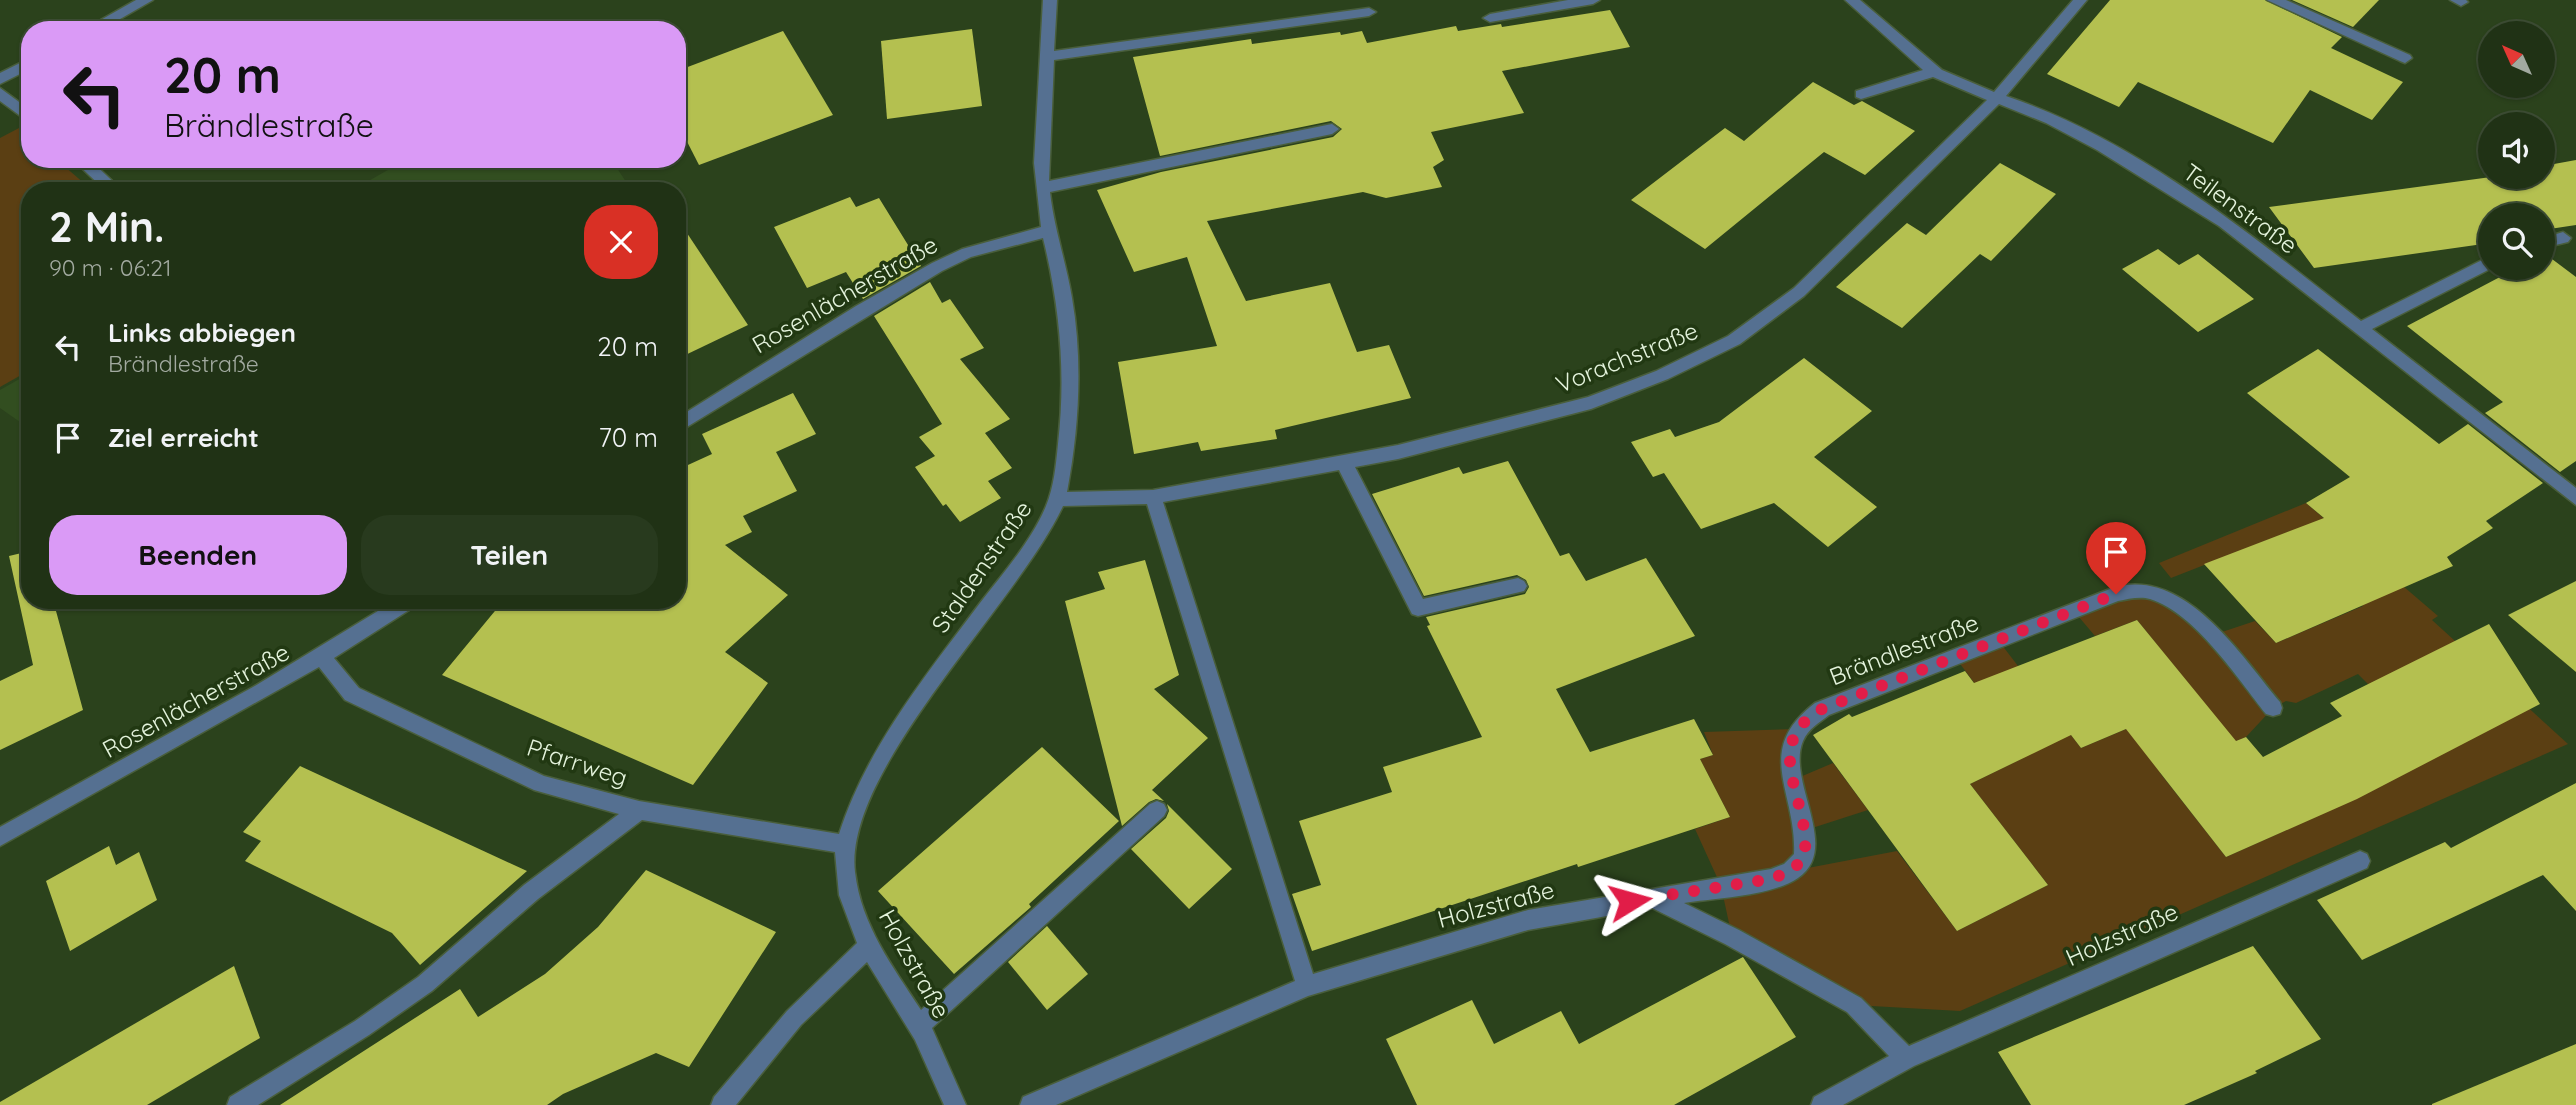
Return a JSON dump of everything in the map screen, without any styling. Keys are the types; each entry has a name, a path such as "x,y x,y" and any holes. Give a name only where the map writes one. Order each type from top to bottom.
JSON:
{"street":[{"path":"107,21 146,0"},
{"name":"Staldenstraße","path":"846,844 858,810 881,762 952,654 1025,557 1058,499 1069,428 1067,315 1048,231 1042,188 1041,131 1049,56 1050,0"},
{"path":"1490,18 1593,0"},
{"name":"Teilenstraße","path":"1852,0 1935,71 1965,89 2026,108 2164,182 2224,222 2576,498"},
{"path":"1865,11 1881,0"},
{"name":"Vorachstraße","path":"1058,499 1153,497 1344,462 1515,425 1591,403 1662,375 1734,340 1799,292 1997,99 2080,0"},
{"path":"2274,0 2405,58"},
{"path":"1049,56 1368,12"},
{"path":"0,79 21,67"},
{"path":"1861,94 1935,71"},
{"path":"0,93 21,110"},
{"path":"1042,188 1332,129"},
{"path":"89,168 106,182"},
{"name":"Rosenlächerstraße","path":"686,420 862,310 937,267 968,253 1048,231"},
{"path":"2555,240 2563,238"},
{"path":"2360,328 2478,268"},
{"path":"1344,462 1418,608 1518,586"},
{"path":"1153,497 1307,986"},
{"name":"Brändlestraße","path":"1653,898 1771,879 1791,871 1804,858 1806,830 1792,780 1789,746 1796,729 1807,717 2116,594 2133,589 2153,592 2192,616 2273,708"},
{"name":"Rosenlächerstraße","path":"0,837 323,658 397,609"},
{"name":"Pfarrweg","path":"323,658 352,694 541,784 639,810 846,844"},
{"path":"239,1105 362,1028 425,984 531,891 639,810"},
{"path":"919,1026 1157,810"},
{"name":"Holzstraße","path":"846,844 844,867 852,904 888,981 919,1026 955,1105"},
{"name":"Holzstraße","path":"1822,1105 1906,1058 2360,860"},
{"path":"1653,898 1732,937 1854,1004 1906,1058"},
{"name":"Holzstraße","path":"1031,1105 1307,986 1528,920 1653,898"},
{"path":"722,1105 794,1018 870,945"}],"shaded area":[{"path":"19,128 21,168 66,168 83,182 21,182 21,375 0,387 0,138"},
{"path":"391,168 617,168 626,182 367,182"},
{"path":"21,378 21,423 0,408 0,390"},
{"path":"2306,503 2438,616 2432,620 2568,744 1960,1011 1854,1005 1732,937 1721,886 1695,829 1730,817 1700,759 1713,755 1704,732 1796,729 1793,780 1833,763 1868,810 1806,830 1792,871 1897,851 1957,931 2048,885 1970,784 2023,758 1955,657 1998,640 2081,748 2200,698 2137,620 2095,636 2073,610 2153,592 2210,636 2255,621 2276,643 2363,606 2291,531 2171,578 2159,563","holes":["2358,674 2368,684 2375,789 2314,730 2307,733 2352,786 2313,818 2226,857 2160,773 2246,737 2273,708 2286,701 2296,703"]}],"building":[{"path":"2110,0 2265,0 2342,37 2331,48 2403,82 2372,120 2310,90 2273,143 2138,82 2119,107 2047,74"},
{"path":"2292,0 2379,0 2353,27"},
{"path":"1610,10 1630,47 1502,71 1524,113 1431,132 1444,160 1433,167 1442,187 1386,198 1363,192 1207,221 1246,301 1330,283 1357,352 1389,345 1411,398 1275,430 1277,439 1201,451 1198,442 1134,454 1118,362 1217,346 1187,257 1134,272 1097,190 1161,172 1333,137 1342,129 1331,121 1160,156 1133,57 1251,39 1252,44 1340,32 1341,35 1362,31 1367,43 1456,26 1458,31 1501,24 1502,27"},
{"path":"972,29 982,106 887,119 881,41"},
{"path":"783,31 833,115 699,165 686,140 686,68"},
{"path":"1813,82 1854,105 1862,101 1915,131 1865,175 1824,152 1705,249 1631,200 1725,128 1744,141"},
{"path":"2576,160 2576,225 2555,228 2555,203 2478,203 2478,245 2314,268 2269,207 2478,179 2478,189 2555,189 2555,164"},
{"path":"2000,163 2056,194 1991,261 1980,254 1902,328 1836,287 1907,223 1926,235"},
{"path":"850,197 856,207 879,198 921,266 863,299 846,272 807,288 774,227"},
{"path":"686,232 748,325 686,355"},
{"path":"2158,249 2179,265 2198,254 2254,299 2198,332 2122,269"},
{"path":"2555,261 2576,277 2576,461 2560,472 2485,413 2503,402 2407,326 2494,280 2555,280"},
{"path":"930,282 942,303 950,299 984,348 960,359 1010,419 985,433 1012,468 988,481 1001,498 960,522 946,504 943,506 915,467 935,456 919,437 942,424 874,316"},
{"path":"2318,349 2439,444 2468,424 2543,483 2486,521 2493,528 2447,557 2453,566 2276,643 2204,564 2324,518 2306,503 2350,477 2247,393"},
{"path":"1804,358 1872,411 1814,457 1877,507 1828,547 1774,503 1701,529 1664,473 1653,477 1631,442 1670,429 1675,437 1719,422"},
{"path":"793,393 816,434 776,452 797,491 743,516 752,532 725,545 788,595 725,652 768,683 693,785 442,675 497,609 686,609 686,466 712,454 702,434"},
{"path":"1508,461 1560,556 1569,553 1586,581 1646,558 1695,636 1556,689 1590,752 1694,719 1713,755 1700,759 1730,817 1312,951 1292,894 1321,885 1299,821 1392,792 1383,767 1482,737 1427,626 1430,625 1426,617 1525,594 1529,587 1526,580 1517,575 1424,596 1372,494 1459,467 1463,474"},
{"path":"21,553 21,609 55,609 83,710 0,750 0,681 33,665 9,556"},
{"path":"1145,560 1179,675 1154,689 1208,738 1152,790 1164,801 1156,799 1149,802 1122,826 1065,601 1105,589 1098,572"},
{"path":"2576,581 2576,672 2508,615"},
{"path":"2137,620 2236,741 2246,737 2263,757 2342,716 2330,703 2489,624 2540,704 2357,799 2226,857 2126,729 2081,748 2071,735 1970,784 2048,885 1957,931 1813,735 1849,714 1852,717 1965,671 1974,683"},
{"path":"1042,747 1119,821 1029,904 1031,907 954,974 878,891"},
{"path":"300,766 527,871 420,965 392,933 245,861 261,841 243,832"},
{"path":"2576,783 2576,911 2543,875 2362,960 2317,900 2445,842 2451,848"},
{"path":"1167,804 1232,869 1189,909 1131,849 1166,818 1169,811"},
{"path":"109,846 116,865 139,852 157,900 70,951 46,881"},
{"path":"646,870 776,932 689,1067 656,1053 563,1094 547,1105 280,1105 460,989 478,1017 545,974 598,927"},
{"path":"1047,926 1088,974 1047,1010 1008,962"},
{"path":"2253,946 2321,1039 2255,1071 2257,1073 2184,1105 2031,1105 1998,1052"},
{"path":"1743,957 1796,1037 1674,1105 1417,1105 1386,1039 1472,1000 1494,1044 1561,1011 1579,1044"},
{"path":"234,966 260,1038 147,1105 0,1105 0,1102"},
{"path":"2576,1044 2576,1105 2432,1105 2432,1104"}],"route":[{"path":"1630,901 1771,879 1791,871 1804,858 1806,830 1792,780 1789,746 1796,729 1807,717 2116,594"}]}
